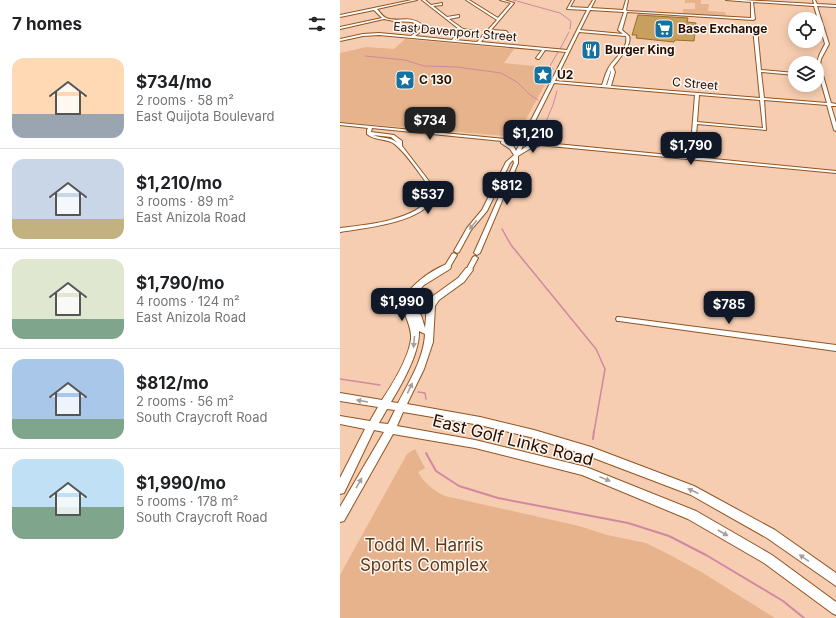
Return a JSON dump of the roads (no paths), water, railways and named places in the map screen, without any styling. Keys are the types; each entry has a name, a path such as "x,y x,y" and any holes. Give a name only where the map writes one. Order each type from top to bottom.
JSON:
{"main road":[{"path":"340,489 365,438 412,352 415,339 414,326 408,306 409,298 414,289 447,267"},
{"path":"340,517 401,408 420,369 427,349 430,332 430,310 434,300 461,280 469,270"},
{"path":"409,311 418,317 422,330 430,332"},
{"name":"East Golf Links Road","path":"340,397 480,421 534,434 591,452 694,491 771,534 836,580"},
{"name":"East Golf Links Road","path":"340,420 475,444 582,470 692,515 768,559 836,609"}],"street":[{"path":"340,16 416,0"},
{"path":"424,0 461,30 472,31"},
{"path":"467,0 494,18 498,19"},
{"path":"478,43 512,3 501,0"},
{"path":"573,0 568,8 753,19 752,2"},
{"path":"515,156 594,0"},
{"path":"606,86 613,72 612,68 618,56 626,46 628,38 620,30 628,0"},
{"path":"727,0 836,6"},
{"path":"814,0 827,44 821,56"},
{"path":"431,6 440,4"},
{"path":"375,9 384,18"},
{"path":"447,18 458,16"},
{"path":"340,28 384,18 416,21 422,28 412,37"},
{"path":"694,123 765,129 755,28"},
{"path":"452,41 461,30"},
{"path":"488,31 506,32 507,34"},
{"path":"578,32 624,35"},
{"path":"340,34 345,39"},
{"name":"East Davenport Street","path":"340,40 373,34 569,51"},
{"path":"538,58 544,49"},
{"path":"759,71 788,73"},
{"name":"C Street","path":"553,82 836,105"},
{"path":"824,90 836,130"},
{"path":"692,158 697,94"},
{"path":"340,124 370,130 496,139 836,172"},
{"path":"340,230 405,217 423,209 432,197 433,189 400,146 390,140 376,138 369,134 370,130"},
{"path":"496,139 515,137 528,131"},
{"path":"469,270 516,163 512,148 508,144 496,139"},
{"path":"447,267 469,229 484,211 508,162 529,147 547,144"},
{"path":"619,319 836,348"}],"waterway":[{"path":"513,0 560,13 571,21 570,29"},
{"path":"560,49 569,32"},
{"path":"550,66 558,52"},
{"path":"365,56 405,60 424,66 457,67 501,73 517,82 529,94 538,100"},
{"path":"540,136 553,105 557,91"},
{"path":"502,229 511,245 596,349 605,369 594,432"},
{"path":"340,379 380,385"},
{"path":"418,392 425,393 426,399"},
{"path":"593,439 594,431"},
{"path":"426,453 436,471 459,486 498,498 628,523 669,536 706,555 783,601 804,618"}],"place":[{"name":"Base Exchange","path":"664,29"},
{"name":"Burger King","path":"591,50"},
{"name":"U2","path":"543,75"},
{"name":"C 130","path":"405,80"}],"park label":[{"name":"Todd M. Harris Sports Complex","path":"424,555"}]}
